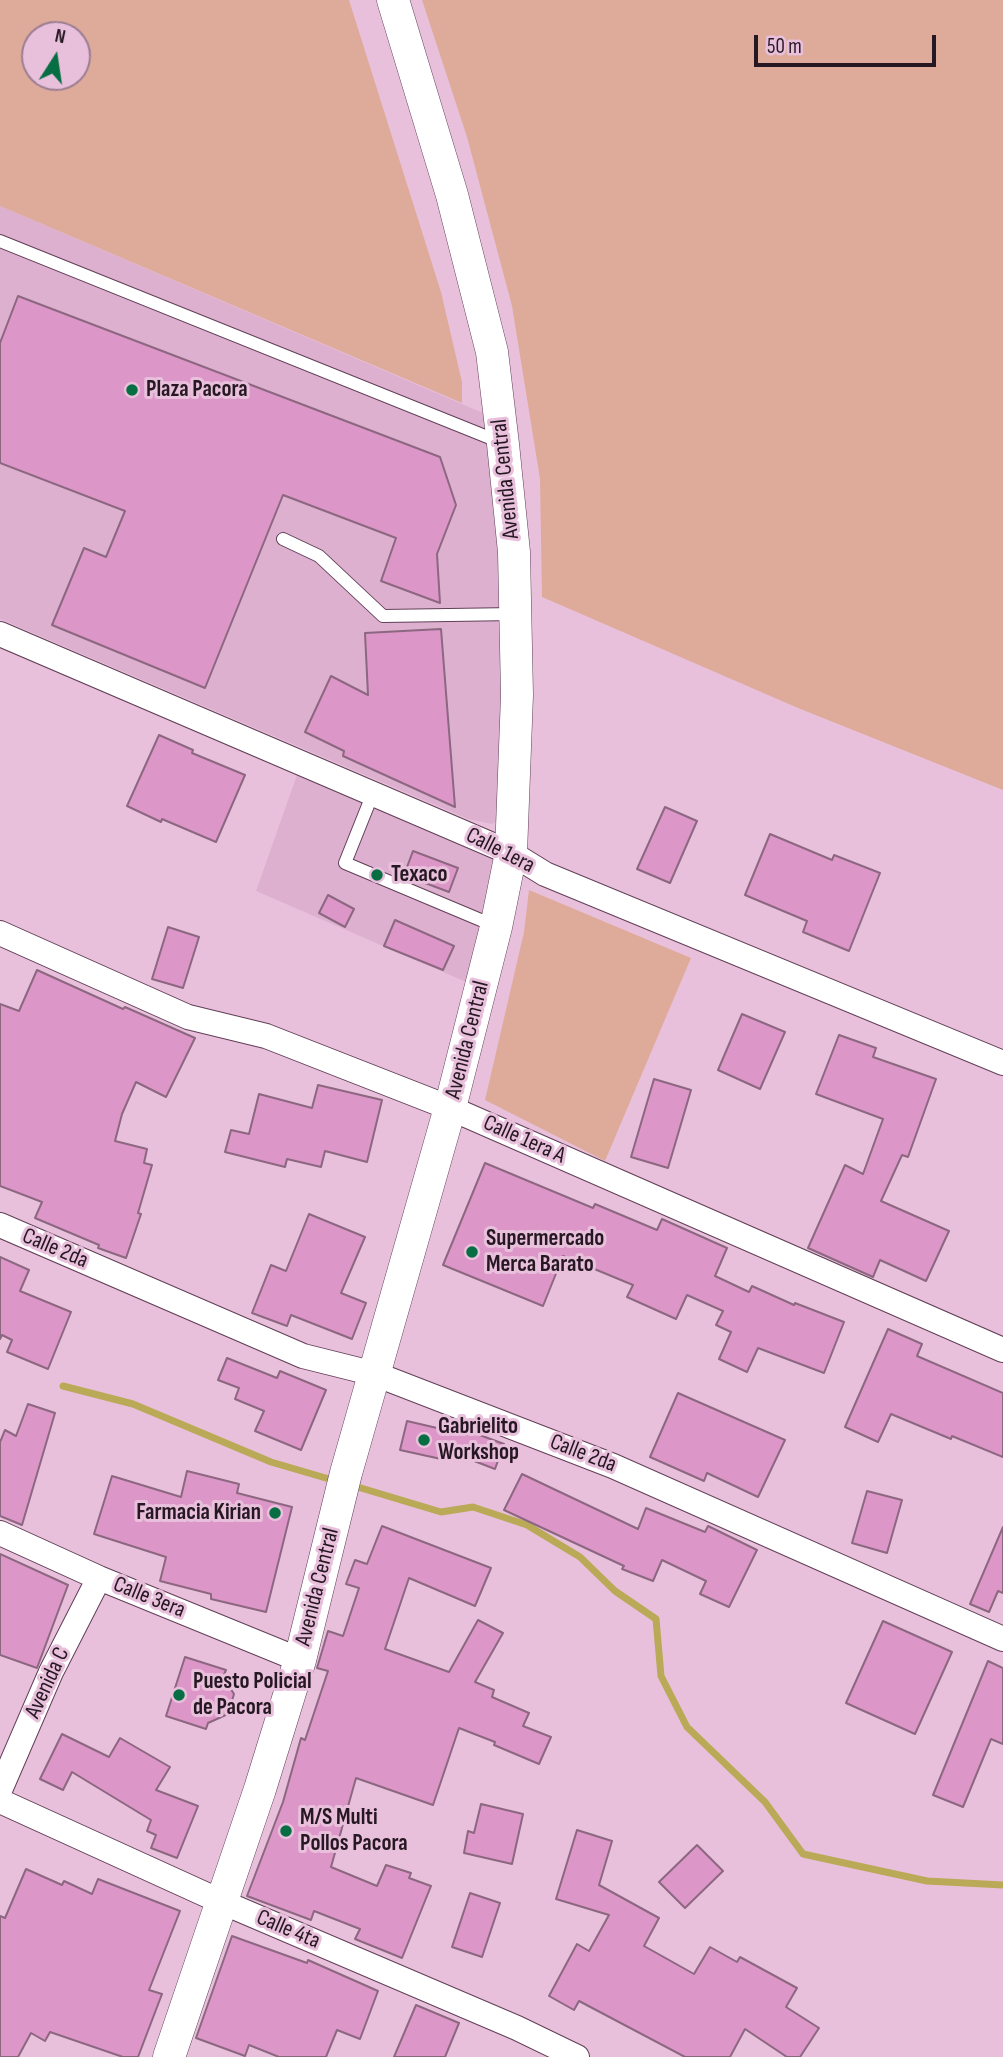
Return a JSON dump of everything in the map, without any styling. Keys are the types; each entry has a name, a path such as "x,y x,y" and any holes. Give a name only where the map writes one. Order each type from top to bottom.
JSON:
{"street":[{"name":"Avenida Central","path":"169,2057 260,1789 300,1660 346,1474 450,1108 496,927 511,853 517,695 513,552 492,352 456,208 393,0"},
{"name":"Calle 1era","path":"0,634 511,853 545,874 1003,1063"},
{"name":"Calle 1era A","path":"0,933 188,1017 267,1036 450,1108 1003,1350"},
{"name":"Calle 2da","path":"0,1226 303,1356 375,1374 613,1465 1003,1639"},
{"name":"Calle 3era","path":"0,1533 99,1578 300,1660"},
{"name":"Avenida C","path":"0,1790 51,1672 99,1578"},
{"name":"Calle 4ta","path":"0,1801 529,2047 577,2057"}],"lane":[{"path":"0,241 503,444"},
{"path":"283,539 319,556 383,616 515,614"},
{"path":"373,793 345,863 496,927"}],"shaded area":[{"path":"0,0 349,0 441,292 462,382 462,403 0,206"},
{"path":"422,0 1003,0 1003,790 798,708 542,597 540,479 512,306 467,137"},
{"path":"0,206 483,413 496,488 506,643 500,819 492,824 468,819 0,619"},
{"name":"Texaco","path":"298,772 495,860 473,985 256,891"},
{"path":"529,890 691,958 605,1161 485,1100 524,932"}],"building":[{"path":"18,296 440,457 456,505 437,554 440,603 381,581 396,538 283,495 205,688 52,625 84,548 106,557 125,511 0,463 0,343"},
{"path":"441,629 455,807 343,756 344,751 305,732 331,676 368,695 365,633"},
{"path":"159,735 193,750 192,753 245,775 216,842 127,806"},
{"path":"665,807 697,821 670,883 637,869"},
{"path":"770,834 832,860 834,855 880,873 849,951 803,932 807,921 745,895"},
{"path":"413,851 458,868 449,892 404,875"},
{"path":"328,895 354,909 345,927 319,913"},
{"path":"395,920 454,946 443,970 384,946"},
{"path":"168,927 199,937 183,988 152,979"},
{"path":"37,970 195,1038 166,1097 136,1082 122,1114 115,1141 147,1149 144,1163 152,1165 138,1213 141,1214 126,1258 98,1248 99,1245 35,1218 42,1202 0,1186 0,1004 19,1011"},
{"path":"742,1014 785,1032 760,1089 718,1070"},
{"path":"839,1035 876,1048 873,1057 936,1079 908,1157 902,1155 881,1201 949,1231 926,1281 880,1260 873,1277 808,1248 845,1165 863,1174 883,1119 816,1094"},
{"path":"654,1079 691,1090 668,1168 631,1157"},
{"path":"318,1085 382,1100 367,1162 325,1151 321,1167 287,1159 285,1167 225,1152 231,1130 249,1134 259,1094 312,1108"},
{"path":"485,1163 593,1208 595,1204 657,1230 662,1219 727,1248 715,1276 749,1292 752,1286 794,1305 795,1303 844,1322 824,1373 758,1348 747,1372 719,1359 731,1332 716,1325 723,1311 687,1295 676,1319 627,1297 633,1285 563,1256 543,1306 443,1265"},
{"path":"309,1214 365,1237 341,1293 366,1303 352,1339 291,1315 287,1326 252,1313 271,1265 286,1271"},
{"path":"0,1257 29,1270 20,1291 71,1312 48,1369 7,1352 12,1340 2,1335 0,1339"},
{"path":"888,1329 922,1344 917,1356 1003,1393 1003,1457 891,1414 878,1442 845,1427"},
{"path":"227,1358 277,1378 280,1371 326,1390 301,1450 255,1431 264,1411 235,1399 239,1388 218,1380"},
{"path":"678,1393 785,1440 758,1497 707,1473 704,1481 650,1457"},
{"path":"28,1404 55,1413 22,1525 0,1516 0,1442 5,1430 16,1436"},
{"path":"407,1421 467,1435 469,1431 504,1444 495,1469 443,1449 441,1459 400,1450"},
{"path":"187,1471 239,1484 237,1493 292,1507 266,1612 211,1599 211,1594 160,1581 166,1557 94,1534 112,1476 181,1497"},
{"path":"522,1474 638,1529 646,1508 705,1532 708,1526 757,1550 729,1607 700,1594 706,1581 662,1560 653,1581 622,1569 624,1566 504,1510"},
{"path":"867,1491 902,1500 887,1553 852,1543"},
{"path":"382,1526 491,1568 475,1606 409,1578 385,1649 449,1672 478,1620 503,1633 475,1682 494,1690 492,1697 529,1713 523,1726 551,1737 539,1764 459,1728 433,1805 356,1778 331,1867 377,1886 386,1865 411,1873 409,1878 431,1886 402,1958 355,1939 360,1929 314,1911 311,1920 247,1896 283,1802 301,1738 305,1740 328,1671 317,1668 328,1631 343,1636 359,1588 346,1584 355,1560 367,1564"},
{"path":"1003,1527 1003,1593 998,1591 989,1612 970,1604"},
{"path":"0,1554 68,1585 37,1668 0,1655"},
{"path":"883,1621 952,1652 915,1734 846,1703"},
{"path":"185,1657 226,1670 223,1677 234,1694 228,1714 208,1723 206,1729 166,1716"},
{"path":"988,1661 1003,1668 1003,1744 991,1739 963,1807 933,1795"},
{"path":"62,1734 109,1757 120,1738 170,1767 156,1790 198,1806 177,1858 151,1848 156,1835 147,1831 151,1820 72,1772 63,1790 40,1779"},
{"path":"481,1804 523,1814 512,1864 464,1853 468,1831 474,1833"},
{"path":"577,1830 612,1841 599,1885 659,1918 644,1946 694,1974 710,1947 737,1962 740,1957 797,1988 786,2007 819,2028 800,2057 787,2057 745,2029 730,2057 685,2057 579,2001 574,2010 549,1996 577,1944 589,1951 609,1915 556,1899"},
{"path":"697,1845 723,1871 685,1908 659,1882"},
{"path":"26,1869 62,1885 64,1881 92,1894 98,1879 180,1911 149,1990 162,1994 138,2057 123,2057 50,2032 45,2041 31,2033 18,2057 0,2057 0,1916 5,1918"},
{"path":"470,1893 500,1903 482,1957 452,1947"},
{"path":"232,1936 307,1963 308,1960 378,1991 360,2039 337,2030 326,2057 279,2057 249,2045 245,2056 196,2038"},
{"path":"416,2005 459,2023 445,2057 394,2057"}],"waterway":[{"path":"63,1386 133,1404 271,1462 336,1481"},
{"path":"351,1485 441,1512 473,1507 527,1525 580,1557 615,1591 656,1619 661,1676 687,1727 765,1802 803,1854 927,1881 1003,1885"}],"place":[{"name":"Plaza Pacora","path":"132,390"},
{"name":"Texaco","path":"377,875"},
{"name":"Supermercado Merca Barato","path":"472,1252"},
{"name":"Gabrielito Workshop","path":"424,1440"},
{"name":"Farmacia Kirian","path":"275,1513"},
{"name":"Puesto Policial de Pacora","path":"179,1695"},
{"name":"M/S Multi Pollos Pacora","path":"286,1831"}]}
